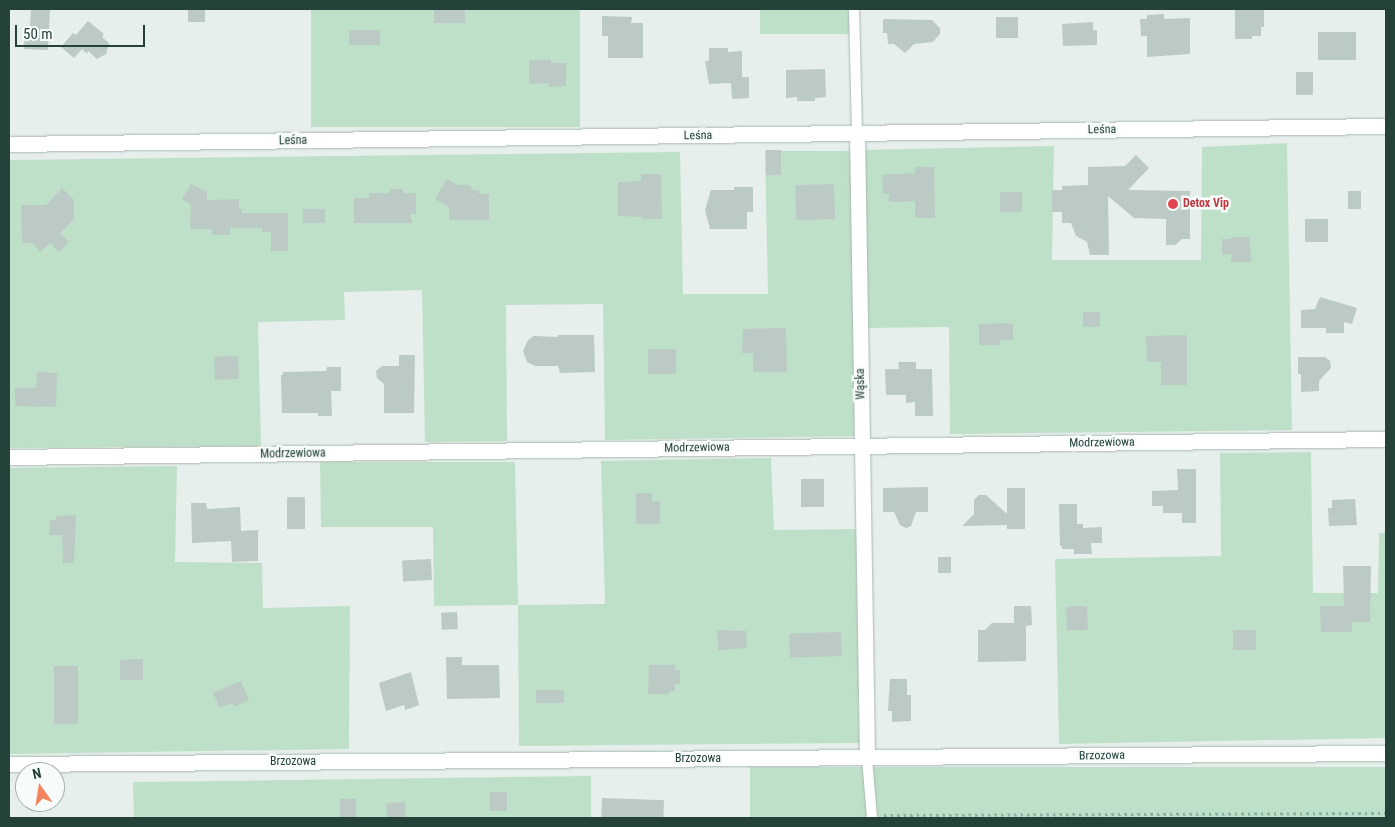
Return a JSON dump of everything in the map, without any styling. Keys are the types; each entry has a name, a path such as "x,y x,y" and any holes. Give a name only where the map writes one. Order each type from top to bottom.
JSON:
{"street":[{"name":"Leśna","path":"9,144 1386,126"},
{"name":"Wąska","path":"857,133 867,758"},
{"name":"Modrzewiowa","path":"9,457 1386,439"},
{"name":"Brzozowa","path":"9,764 1386,753"}],"lane":[{"name":"Wąska","path":"854,9 857,133"},
{"path":"867,758 872,817"}],"path":[{"path":"872,817 1386,813"}],"green space":[{"path":"311,9 580,9 580,127 311,127"},
{"path":"760,9 850,9 850,34 760,34"},
{"path":"1287,143 1292,430 950,434 949,327 865,328 861,150 1054,146 1052,260 1201,260 1202,147"},
{"path":"765,151 851,151 856,436 605,440 603,304 506,305 507,441 425,442 422,290 344,292 345,320 258,322 261,446 9,448 9,160 680,152 683,294 768,294"},
{"path":"1311,452 1313,593 1378,593 1379,533 1386,533 1386,738 1059,744 1055,559 1221,556 1220,453"},
{"path":"771,458 774,530 857,529 859,743 519,746 518,605 605,604 601,461"},
{"path":"320,462 515,462 518,605 434,606 433,527 321,527"},
{"path":"177,466 175,562 262,563 263,608 350,606 349,749 9,754 9,468"},
{"path":"750,767 1386,767 1386,818 750,818"},
{"path":"591,776 591,818 134,818 133,782"}],"building":[{"path":"31,9 50,9 48,50 24,49 25,27 30,27"},
{"path":"188,9 205,9 205,22 188,22"},
{"path":"434,9 465,9 465,23 434,23"},
{"path":"1235,9 1264,9 1264,27 1261,27 1261,36 1252,36 1252,39 1235,39"},
{"path":"1164,14 1164,19 1190,18 1190,54 1147,57 1147,36 1141,36 1140,19 1147,19 1147,15"},
{"path":"602,16 632,17 631,23 643,23 643,58 608,58 608,36 602,36"},
{"path":"996,17 1018,17 1018,38 996,38"},
{"path":"883,19 932,20 940,28 940,34 933,42 914,44 905,53 894,44 888,44 887,33 883,33"},
{"path":"88,21 104,34 102,37 109,43 106,54 97,59 88,51 87,54 82,49 74,58 61,47 73,33 76,35"},
{"path":"1093,22 1093,30 1097,30 1097,45 1063,46 1062,24"},
{"path":"349,30 380,30 380,45 349,45"},
{"path":"1318,32 1356,32 1356,60 1318,60"},
{"path":"709,48 728,48 728,52 742,51 742,77 749,77 749,98 732,99 731,83 709,84 705,61 709,61"},
{"path":"529,60 551,60 551,63 566,63 566,86 549,87 549,83 529,84"},
{"path":"825,69 826,97 815,98 815,101 797,101 797,97 786,98 786,70"},
{"path":"1296,72 1313,72 1313,95 1296,95"},
{"path":"766,150 781,150 781,175 766,175"},
{"path":"1136,155 1149,168 1128,190 1190,191 1190,239 1182,239 1175,245 1166,245 1166,219 1134,218 1108,196 1109,255 1090,255 1087,242 1076,236 1071,223 1062,223 1062,212 1052,212 1052,190 1062,190 1062,186 1088,185 1088,167 1125,166"},
{"path":"915,167 934,167 935,218 915,218 915,201 889,202 889,194 883,194 882,175 915,173"},
{"path":"641,174 661,174 662,219 618,216 618,182 641,181"},
{"path":"447,179 458,185 470,185 473,190 479,190 479,194 489,194 489,220 449,220 449,207 435,199"},
{"path":"191,184 207,192 207,200 239,199 239,209 242,209 242,213 288,213 288,251 271,251 271,232 262,232 262,228 230,228 230,235 212,235 212,229 190,229 191,205 182,199"},
{"path":"834,184 835,219 796,220 795,185"},
{"path":"734,187 753,187 753,212 747,212 747,229 710,229 705,210 711,190 734,190"},
{"path":"62,188 74,200 74,219 60,233 69,242 59,252 50,243 40,252 32,243 22,243 21,205 46,205"},
{"path":"390,189 403,189 403,193 416,193 416,214 410,214 412,223 354,223 354,198 369,198 369,193 389,193"},
{"path":"1348,191 1361,191 1361,209 1348,209"},
{"path":"1000,192 1022,192 1022,212 1000,212"},
{"path":"303,209 325,209 325,223 303,223"},
{"path":"1305,219 1328,219 1328,242 1305,242"},
{"path":"1231,237 1250,237 1251,262 1231,262 1231,254 1222,255 1222,239 1231,239"},
{"path":"1320,297 1357,308 1352,324 1344,322 1344,333 1326,333 1326,328 1301,328 1301,310 1315,309"},
{"path":"1083,312 1100,312 1100,327 1083,327"},
{"path":"979,324 1013,324 1013,340 1000,340 1000,345 979,345"},
{"path":"786,328 787,372 753,372 753,353 742,353 743,329"},
{"path":"558,335 594,335 595,372 560,373 558,366 535,366 527,362 523,351 528,340 534,336 558,337"},
{"path":"1187,335 1187,385 1161,385 1161,362 1147,362 1146,336"},
{"path":"648,349 676,349 676,374 648,374"},
{"path":"399,355 415,355 414,413 384,413 384,384 377,378 376,371 382,366 399,366"},
{"path":"238,356 239,379 215,380 214,357"},
{"path":"1298,357 1325,357 1330,361 1331,368 1319,381 1319,391 1301,392 1301,374 1298,374"},
{"path":"898,362 916,362 916,369 932,369 933,416 915,416 915,402 906,403 906,395 886,395 885,369 899,369"},
{"path":"327,367 341,367 341,391 331,391 332,416 318,416 318,413 282,413 281,375 283,375 283,372 326,371"},
{"path":"37,372 57,373 56,407 15,406 15,388 36,388"},
{"path":"1177,469 1196,469 1196,523 1182,523 1182,513 1163,513 1163,506 1152,506 1152,491 1178,490"},
{"path":"801,479 824,479 824,507 801,507"},
{"path":"928,487 928,512 916,512 911,526 906,528 900,525 894,512 883,512 883,488"},
{"path":"1007,488 1025,488 1025,529 1007,529 1007,525 962,526 974,514 974,500 979,495 986,495 1007,514"},
{"path":"636,493 652,493 652,501 660,501 660,524 636,524"},
{"path":"287,497 305,497 305,529 287,529"},
{"path":"1355,499 1357,525 1329,526 1328,508 1332,508 1332,500"},
{"path":"191,503 206,503 207,509 240,507 241,531 258,530 258,561 232,562 231,541 192,543"},
{"path":"1059,504 1077,504 1077,524 1083,524 1083,528 1102,527 1102,543 1091,543 1092,554 1074,554 1074,549 1062,549 1062,546 1060,546"},
{"path":"76,515 74,563 63,563 62,535 49,535 50,520 56,520 56,516"},
{"path":"938,557 951,557 951,573 938,573"},
{"path":"431,559 432,580 403,581 402,561"},
{"path":"1343,566 1371,566 1370,622 1352,622 1352,632 1321,632 1320,606 1344,606"},
{"path":"1014,606 1031,606 1032,625 1026,626 1026,661 978,662 978,630 985,630 992,623 1014,623"},
{"path":"1087,606 1088,630 1067,631 1066,607"},
{"path":"457,612 458,629 442,630 441,613"},
{"path":"717,630 746,631 747,648 718,650"},
{"path":"1233,630 1256,630 1256,650 1233,650"},
{"path":"841,632 842,656 790,658 789,634"},
{"path":"446,657 462,657 462,665 499,665 500,698 447,699"},
{"path":"143,659 143,680 120,680 120,660"},
{"path":"649,665 676,665 675,670 680,670 680,684 675,684 675,691 669,691 669,694 648,694"},
{"path":"54,666 78,666 78,724 54,724"},
{"path":"411,672 419,705 405,710 404,705 386,711 379,683"},
{"path":"890,679 907,679 907,695 911,695 911,721 892,722 892,711 888,711"},
{"path":"241,681 249,700 234,707 232,703 220,708 213,693"},
{"path":"536,690 564,690 564,703 536,703"},
{"path":"490,792 507,792 507,811 490,811"},
{"path":"602,798 664,800 663,818 601,817"},
{"path":"340,799 356,799 356,818 340,818"},
{"path":"405,802 406,818 387,818 386,803"}],"place":[{"name":"Detox Vip","path":"1173,204"}]}
